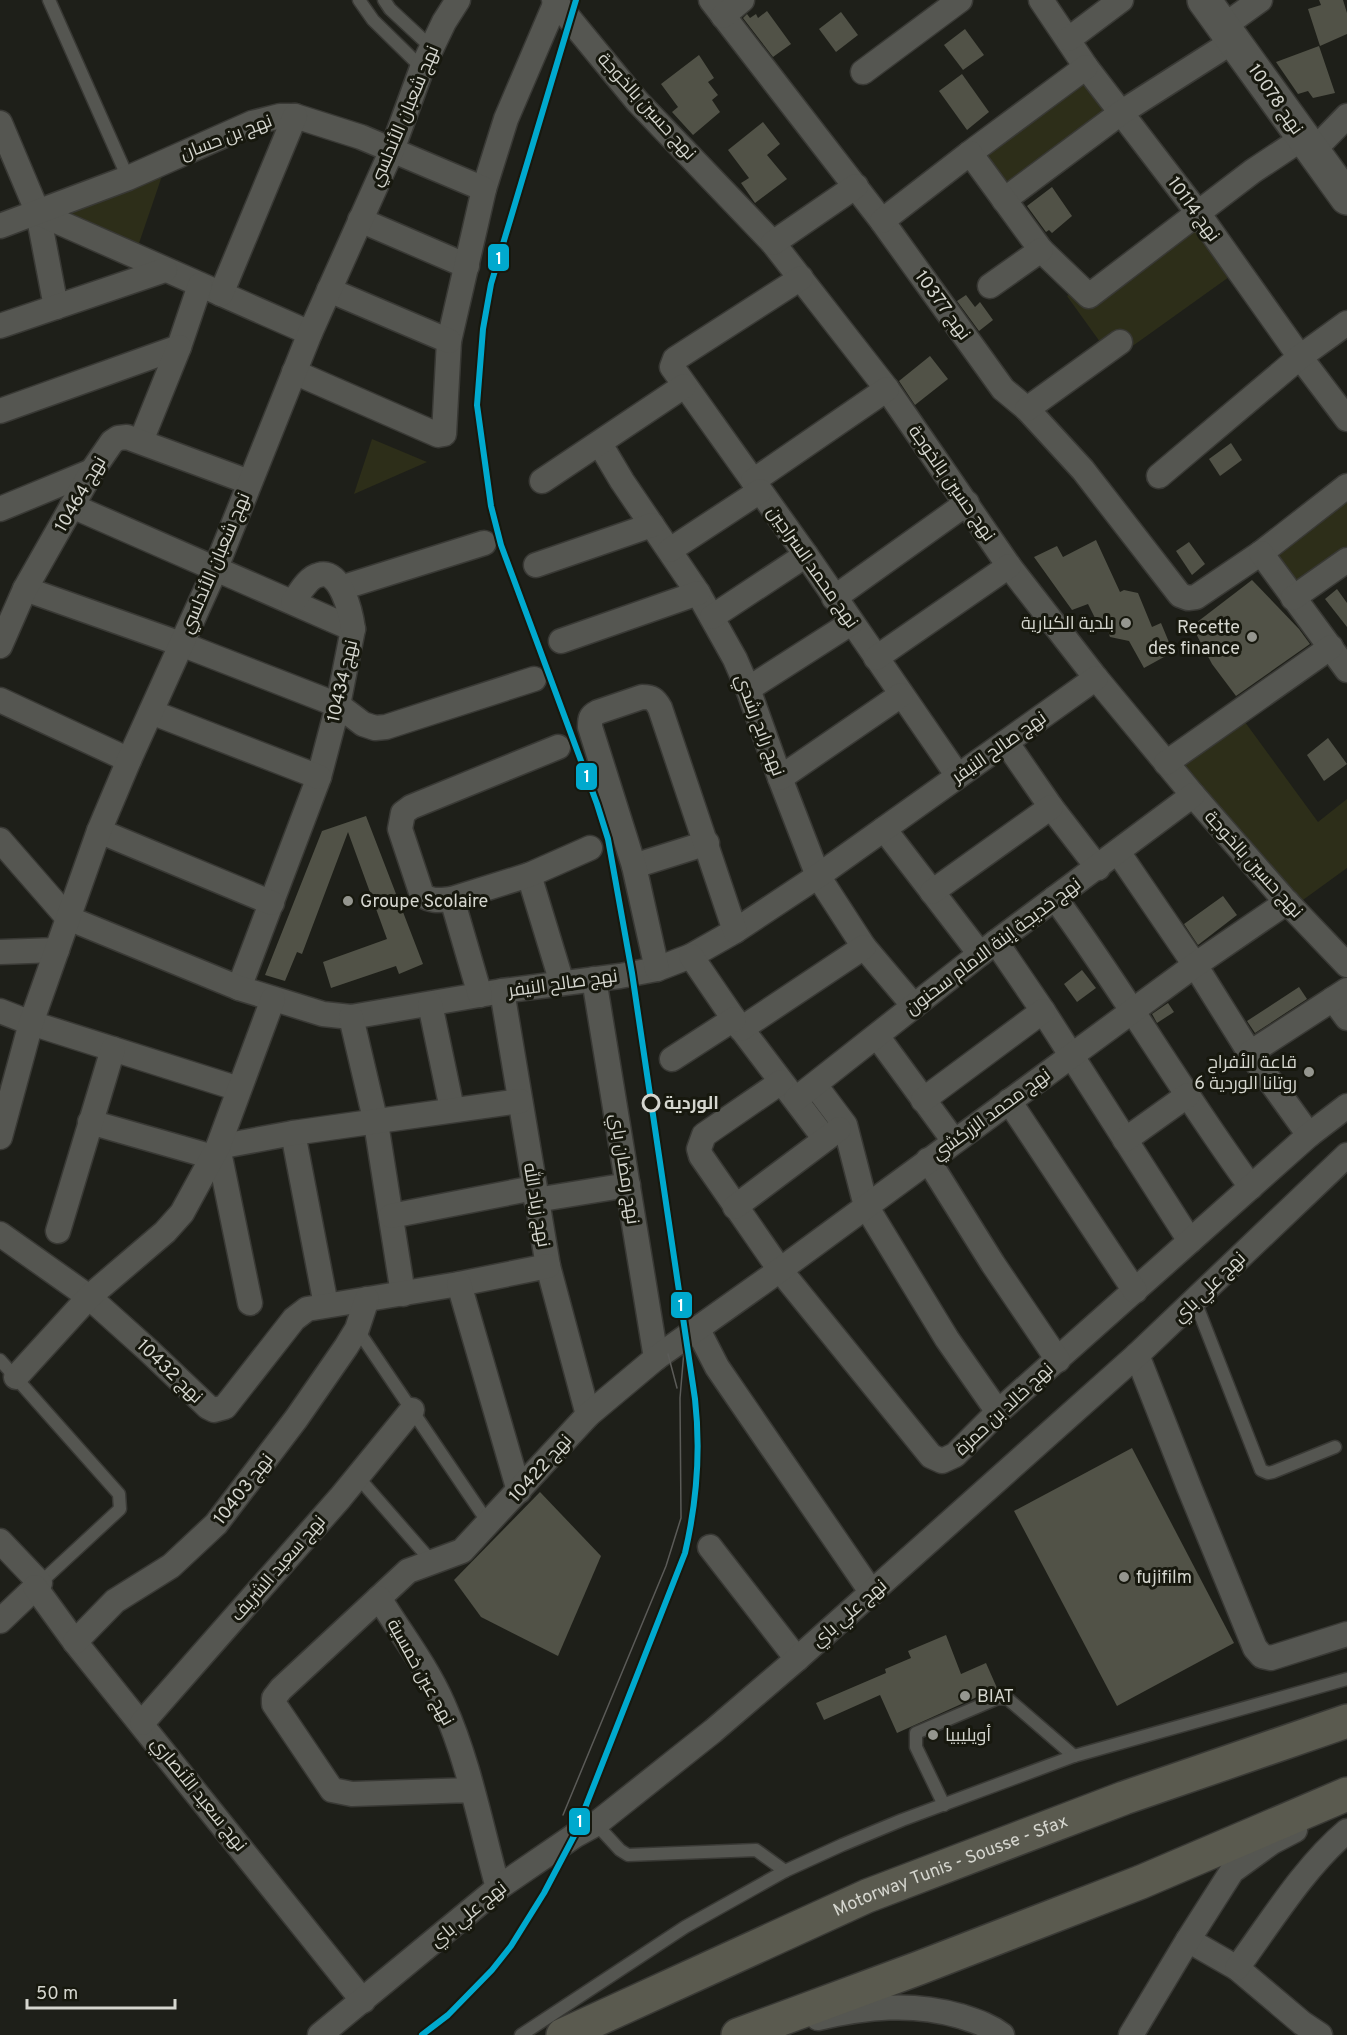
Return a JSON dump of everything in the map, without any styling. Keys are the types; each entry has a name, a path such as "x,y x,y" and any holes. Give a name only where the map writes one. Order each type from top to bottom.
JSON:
{"highway":[{"name":"Motorway Tunis - Sousse - Sfax","path":"562,2035 867,1896 1124,1798 1347,1721"},
{"path":"741,2034 1141,1882 1347,1794"}],"street":[{"name":"نهج شعبان الأندلسي","path":"0,1137 31,1023 99,831 215,570 310,333 392,150 427,58 458,0"},
{"path":"717,8 742,0"},
{"path":"863,72 960,0"},
{"name":"نهج 10114","path":"1041,0 1086,67 1198,213 1347,419"},
{"path":"1069,39 1121,0"},
{"name":"نهج 10078","path":"1204,0 1347,198"},
{"path":"1004,200 1230,33 1260,0"},
{"path":"294,372 438,435 444,434 449,341 484,189 506,119 555,1"},
{"name":"نهج حسين بالخوجة","path":"555,1 637,101 773,243 887,389 1009,566 1096,678 1193,795 1287,902 1347,965"},
{"name":"نهج 10377","path":"717,8 882,220 1004,389 1027,409 1083,470 1180,595 1188,598 1196,597 1261,553"},
{"path":"882,220 1086,67"},
{"path":"970,153 1041,250 1089,296 1253,171 1308,144 1347,116"},
{"name":"نهج بن حسان","path":"0,226 128,178 267,118 295,117 336,129 484,189"},
{"path":"141,441 179,347 210,290 295,117"},
{"path":"0,123 38,213 56,307"},
{"path":"773,243 856,186"},
{"path":"38,213 310,333"},
{"path":"360,220 467,266"},
{"path":"990,286 1041,250"},
{"path":"0,326 165,270"},
{"name":"نهج محمد السراجين","path":"801,278 675,359 672,367 806,555 958,776"},
{"path":"329,290 449,341"},
{"path":"1159,476 1300,357 1347,323"},
{"path":"1027,409 1120,342"},
{"path":"0,411 179,347"},
{"path":"542,481 684,386"},
{"path":"670,550 887,389"},
{"name":"نهج 10464","path":"0,646 25,589 72,506 105,450 118,438 127,437 141,441 249,482"},
{"name":"نهج رابح رشدي","path":"600,444 622,481 698,593 748,689 818,876 864,947 914,1006"},
{"path":"0,509 92,471"},
{"path":"1347,486 1261,553 1347,670"},
{"path":"834,598 967,503"},
{"name":"نهج 10434","path":"72,506 353,629 338,705 319,777 239,988"},
{"path":"536,565 652,525"},
{"path":"341,588 484,543"},
{"path":"712,618 806,555"},
{"path":"1293,598 1347,560"},
{"path":"876,658 1009,566"},
{"path":"293,602 313,578 319,574 330,576 341,588 348,603 353,629"},
{"path":"25,589 181,644 338,705 363,724 375,728 386,728 534,679"},
{"path":"561,641 698,593"},
{"path":"748,689 851,623"},
{"path":"1167,764 1330,647"},
{"name":"نهج صالح النيفر","path":"69,918 239,988 323,1014 351,1017 491,993 594,980 657,969 691,956 735,931 818,876 1096,678"},
{"path":"780,778 901,695"},
{"path":"657,969 634,866 590,727 592,715 642,697 656,700 707,843 735,931"},
{"path":"0,700 129,760"},
{"path":"151,712 319,777"},
{"path":"1006,742 1098,868"},
{"path":"558,747 411,807 403,813 400,829 422,895 429,900 437,901 452,899 529,875 590,848"},
{"name":"نهج خديجة إبنة الامام سحنون","path":"704,1135 788,1090 815,1085 988,948 1193,795"},
{"path":"932,892 1052,807"},
{"path":"884,829 932,892 988,948 1043,1011 1190,1241"},
{"path":"99,831 272,903"},
{"path":"0,840 69,918"},
{"path":"634,866 707,843"},
{"path":"1118,852 1195,965 1250,1053 1309,1135"},
{"path":"529,875 562,983"},
{"path":"1055,898 1097,955 1251,1187"},
{"name":"نهج زياد الله","path":"452,899 491,993 520,1101 548,1266 588,1415"},
{"name":"نهج محمد الزركشي","path":"697,1328 780,1270 1195,965 1287,902"},
{"path":"672,1059 737,1024 864,947"},
{"path":"0,952 57,950"},
{"path":"691,956 737,1024 825,1139"},
{"name":"نهج رمضان باي","path":"594,980 656,1358"},
{"path":"1250,1053 1340,994 1347,1018"},
{"path":"8,1368 176,1220 191,1199 215,1152 273,999"},
{"path":"430,1004 452,1109"},
{"path":"0,1011 239,1089"},
{"path":"923,1100 1043,1011"},
{"path":"351,1017 376,1123 403,1294"},
{"path":"877,1036 954,1141"},
{"path":"58,1231 113,1049"},
{"path":"815,1085 845,1125 866,1206 946,1339 998,1412"},
{"path":"1125,1140 1188,1095"},
{"path":"90,1122 215,1152 293,1133 520,1101"},
{"path":"1009,1101 1135,1291"},
{"name":"نهج خالد بن حمزة","path":"704,1135 699,1149 701,1156 780,1270 931,1456 942,1461 955,1455 998,1412 1309,1135 1347,1106"},
{"path":"735,1207 845,1125"},
{"path":"293,1133 327,1305 403,1294 548,1266"},
{"path":"215,1152 250,1303"},
{"name":"نهج علي باي","path":"320,2035 498,1888 574,1836 596,1824 713,1731 872,1593 1137,1355 1347,1157"},
{"path":"928,1160 993,1264 1058,1360"},
{"path":"391,1216 535,1194 628,1185"},
{"name":"نهج 10432","path":"0,1234 89,1297 214,1410 225,1407 301,1312 327,1305"},
{"path":"459,1284 519,1491"},
{"name":"نهج 10403","path":"75,1642 115,1601 171,1566 216,1524 296,1419 357,1329 367,1299"},
{"path":"697,1328 717,1367 872,1593"},
{"name":"نهج 10422","path":"379,1598 408,1571 462,1551 588,1415 656,1358 697,1328"},
{"path":"1137,1355 1255,1648 1262,1656 1270,1658 1347,1635"},
{"name":"نهج سعيد الشريف","path":"142,1723 412,1410"},
{"name":"نهج سعيد الأنصاري","path":"0,1541 38,1585 75,1642 363,2001"},
{"path":"710,1547 797,1659"},
{"path":"6,1611 38,1585"},
{"name":"نهج عين خمسية","path":"471,1790 352,1794 332,1790 274,1704 274,1698 379,1598 442,1701 457,1737 498,1888"},
{"path":"1131,2035 1232,1871 1272,1842 1347,1800"},
{"path":"1237,1968 1331,1844 1347,1831"},
{"path":"1188,1940 1237,1968 1309,2031"},
{"path":"741,2034 830,2026 898,2006 941,2011 979,2022 1002,2035"}],"lane":[{"path":"49,0 128,178"},
{"path":"359,0 373,20 427,58"},
{"path":"384,0 427,58"},
{"path":"1195,1300 1261,1470 1268,1473 1273,1472 1335,1447"},
{"path":"357,1329 489,1524"},
{"path":"8,1368 119,1494 120,1509 38,1585"},
{"path":"357,1476 433,1563"},
{"path":"520,2035 686,1927 785,1870 902,1820 1074,1756 1347,1679"},
{"path":"944,1805 916,1746 916,1733 998,1698 1008,1699 1074,1756"},
{"path":"596,1824 620,1850 628,1855 756,1850 785,1870"}],"green space":[{"path":"1088,56 1133,119 1001,214 956,151"},
{"path":"163,173 136,252 61,217"},
{"path":"1197,203 1243,267 1113,360 1067,296"},
{"path":"372,439 427,462 354,494"},
{"path":"1347,475 1347,549 1280,599 1245,552"},
{"path":"1234,707 1318,822 1347,799 1347,868 1296,905 1167,754"}],"building":[{"path":"1319,0 1343,0 1347,13 1347,34 1320,46 1308,9 1321,5"},
{"path":"767,11 791,44 773,57 743,18 747,14 750,18 756,14 758,18"},
{"path":"841,12 858,35 836,52 819,29"},
{"path":"965,29 984,55 963,70 944,45"},
{"path":"1319,46 1335,93 1313,98 1308,91 1298,94 1276,62"},
{"path":"699,55 714,78 708,82 718,95 712,100 720,112 693,135 672,112 678,107 661,84"},
{"path":"962,74 989,112 967,130 939,91"},
{"path":"763,122 780,144 767,155 787,179 755,203 741,183 749,178 728,150"},
{"path":"1052,187 1072,216 1052,233 1049,230 1046,232 1027,206"},
{"path":"966,295 975,307 980,302 993,320 979,331 957,301"},
{"path":"930,356 948,379 915,405 899,381"},
{"path":"1231,443 1242,460 1220,476 1209,459"},
{"path":"1096,540 1120,592 1124,590 1138,593 1152,627 1161,623 1173,652 1144,668 1129,641 1110,637 1107,629 1101,630 1088,604 1072,610 1034,557 1057,546 1063,557"},
{"path":"1189,542 1205,564 1192,575 1176,551"},
{"name":"Recette des finance","path":"1252,580 1299,629 1310,644 1236,696 1212,664 1192,626"},
{"path":"1337,589 1347,603 1347,627 1325,599"},
{"path":"1328,738 1347,764 1324,781 1307,755"},
{"path":"366,816 423,964 399,974 396,966 331,988 323,962 387,939 348,832 302,954 297,952 285,981 265,975 322,831"},
{"path":"1223,896 1237,915 1198,945 1184,924"},
{"path":"1082,970 1096,988 1077,1002 1064,984"},
{"path":"1299,987 1307,999 1255,1033 1247,1021"},
{"path":"1168,1003 1174,1012 1157,1023 1152,1014"},
{"name":"fujifilm","path":"1132,1448 1234,1643 1117,1706 1014,1511"},
{"path":"540,1492 601,1556 558,1656 481,1617 454,1580"},
{"path":"946,1635 961,1674 986,1663 997,1688 897,1733 880,1695 824,1720 816,1703 886,1673 885,1669 911,1658 908,1651"}],"tram line":[{"path":"563,1815 666,1566 681,1518 680,1398 685,1339"},
{"path":"668,1354 677,1388"}],"transit line":[{"name":"1","path":"422,2035 448,2015 492,1970 511,1946 544,1893 574,1836 685,1553 697,1476 698,1438 695,1399 632,973 608,839 501,545 491,506 477,405 483,329 491,284 576,0"}],"place":[{"name":"بلدية الكبارية","path":"1126,623"},
{"name":"Recette des finance","path":"1252,637"},
{"name":"Groupe Scolaire","path":"348,901"},
{"name":"قاعة الأفراح روتانا الوردية 6","path":"1309,1072"},
{"name":"الوردية","path":"651,1103"},
{"name":"fujifilm","path":"1124,1577"},
{"name":"BIAT","path":"965,1696"},
{"name":"أويليبيا","path":"933,1735"}]}
